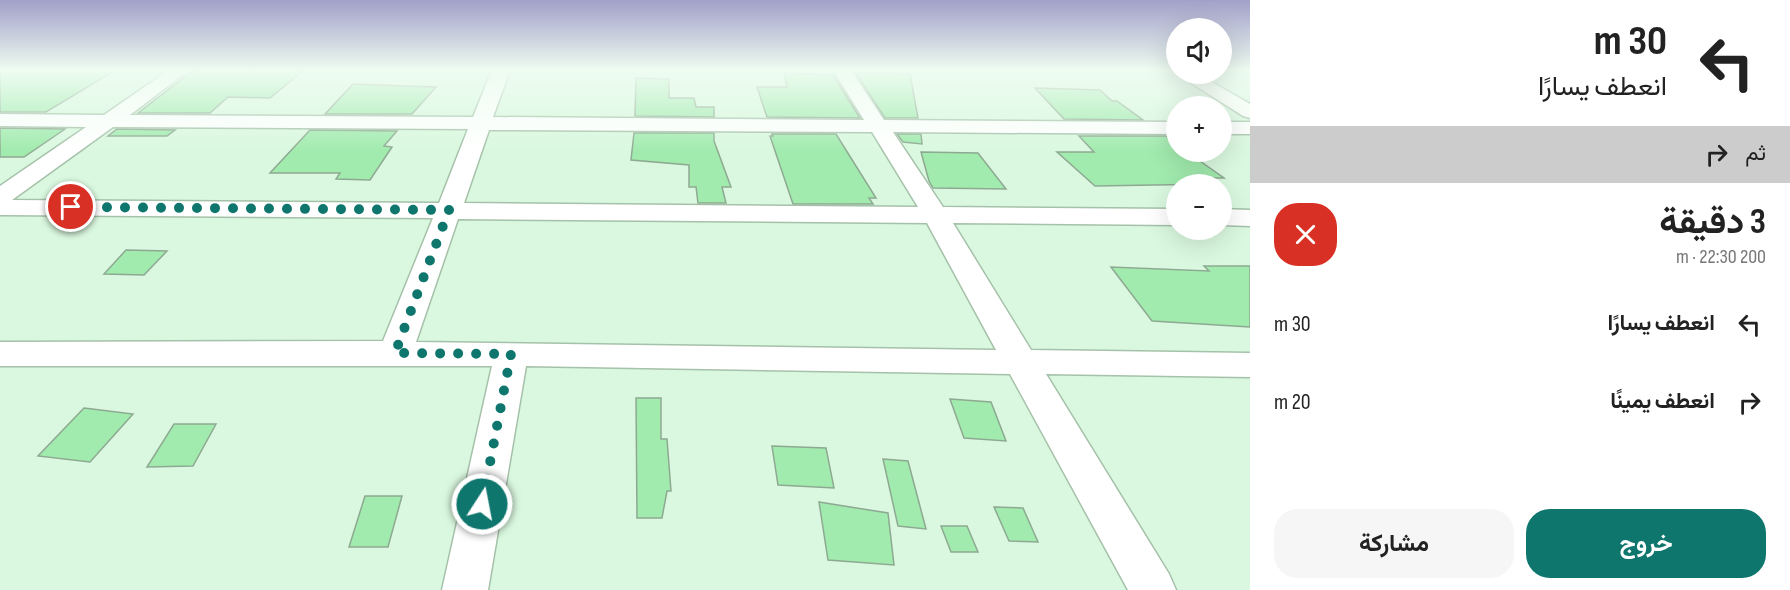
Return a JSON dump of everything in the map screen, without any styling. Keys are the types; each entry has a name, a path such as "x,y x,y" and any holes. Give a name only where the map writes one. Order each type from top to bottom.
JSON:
{"street":[{"path":"0,197 141,98"},
{"path":"395,353 490,98"},
{"path":"860,98 935,214 1153,590"},
{"path":"1226,98 1250,112"},
{"path":"0,120 1166,128"},
{"path":"1232,128 1250,128"},
{"path":"0,207 1166,217"},
{"path":"1232,218 1250,218"},
{"path":"0,354 511,354 1250,365"},
{"path":"465,590 511,354"}],"building":[{"path":"0,98 70,98 46,112 0,112"},
{"path":"158,98 227,98 210,113 138,113"},
{"path":"340,98 427,98 412,114 325,114"},
{"path":"635,98 694,98 696,107 714,107 714,117 635,116"},
{"path":"761,98 847,98 860,118 767,117"},
{"path":"872,98 914,98 918,118 885,118"},
{"path":"1044,98 1108,98 1112,101 1117,101 1143,120 1064,119"},
{"path":"0,128 65,129 24,157 0,157"},
{"path":"117,129 175,130 167,136 108,136"},
{"path":"310,130 397,131 384,146 392,147 370,180 336,179 340,173 270,173"},
{"path":"634,133 714,133 714,141 731,187 722,187 726,203 698,203 696,187 689,187 689,165 631,160"},
{"path":"772,134 836,134 876,198 869,198 873,204 793,204 770,136 773,136"},
{"path":"897,134 921,134 922,144 903,142"},
{"path":"1079,136 1166,136 1166,162 1201,162 1218,174 1166,174 1166,185 1095,186 1057,152 1094,152"},
{"path":"921,152 978,153 1006,189 933,188"},
{"path":"126,250 167,251 144,275 104,274"},
{"path":"1204,266 1250,266 1250,327 1152,321 1111,267 1209,271"},
{"path":"636,398 661,398 661,439 667,439 671,491 667,491 662,518 637,518"},
{"path":"950,399 991,402 1006,441 964,438"},
{"path":"84,408 133,414 90,462 38,456"},
{"path":"174,424 216,424 193,466 147,467"},
{"path":"772,446 826,448 834,488 778,485"},
{"path":"883,459 908,461 926,529 898,526"},
{"path":"365,496 402,496 388,547 349,547"},
{"path":"819,502 888,513 894,565 828,560"},
{"path":"994,507 1023,508 1038,542 1009,541"},
{"path":"941,526 967,526 978,552 951,552"}],"route":[{"path":"71,207 449,210 395,353 511,354 482,504"}]}
